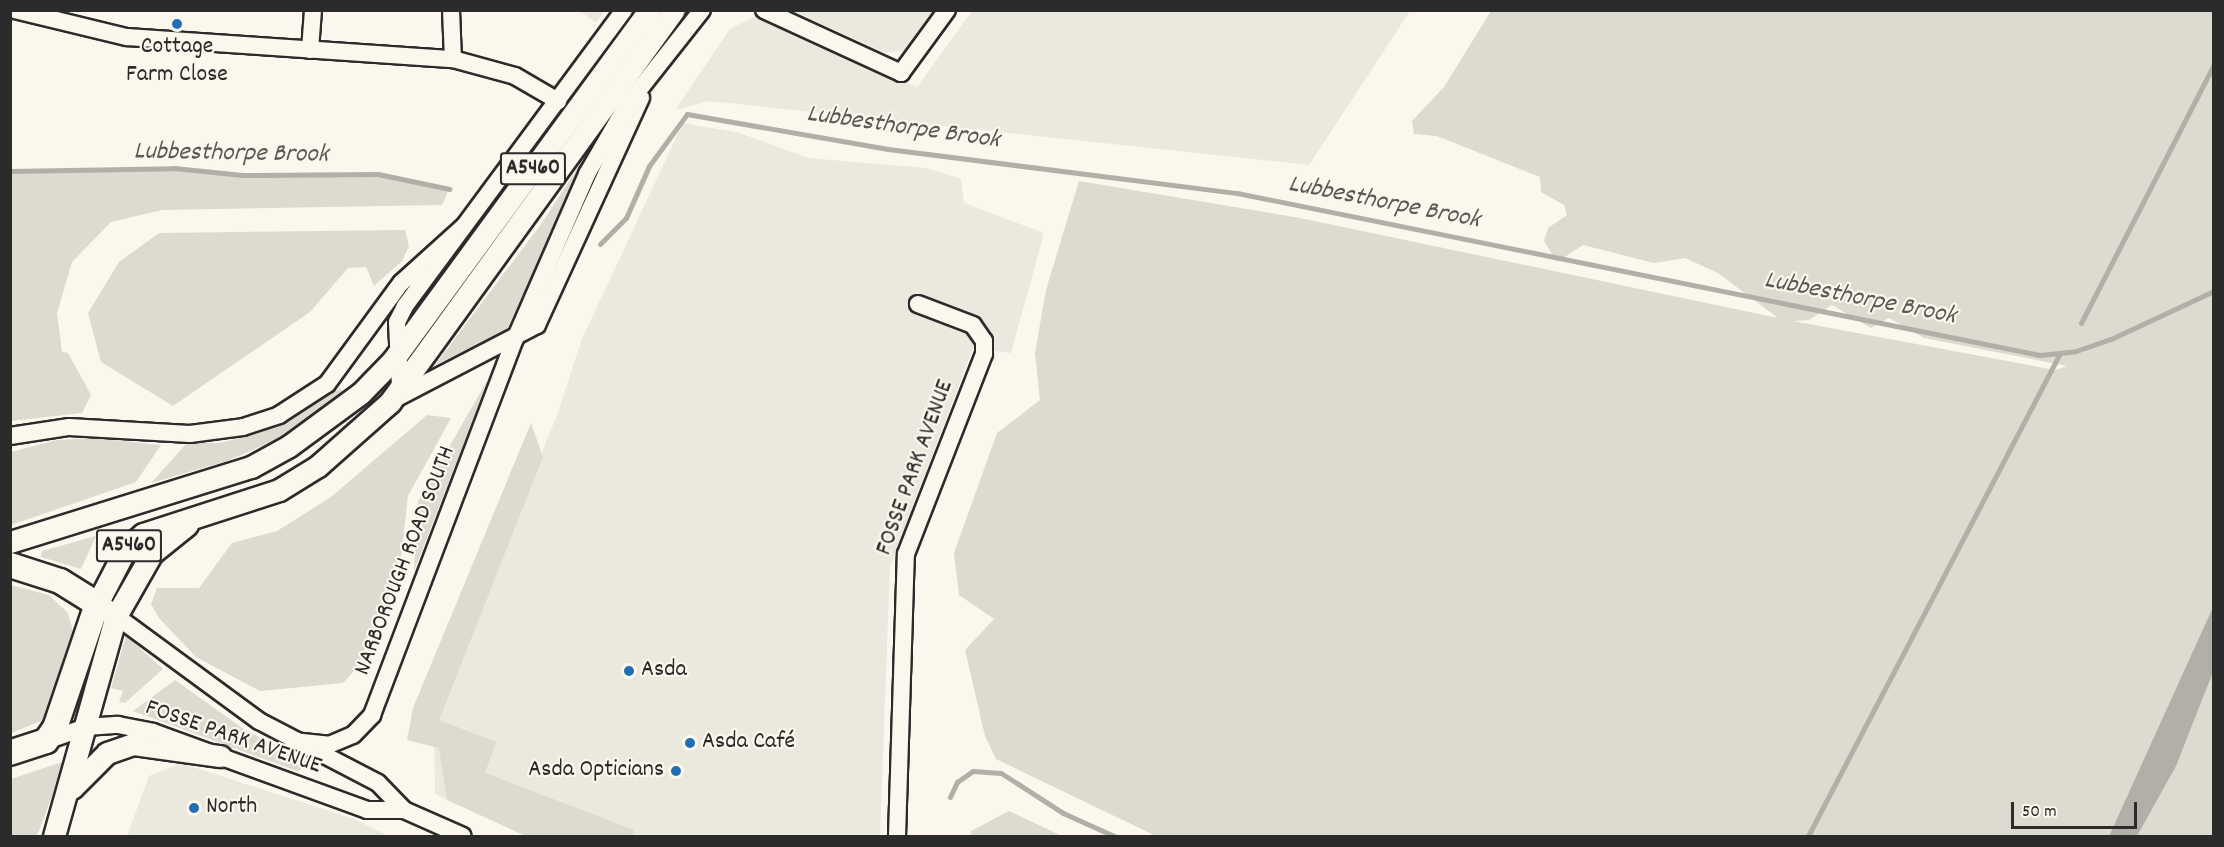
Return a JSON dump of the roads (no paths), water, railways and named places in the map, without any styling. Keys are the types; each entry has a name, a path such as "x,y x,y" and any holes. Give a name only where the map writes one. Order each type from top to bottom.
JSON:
{"highway":[{"path":"10,565 60,581 107,610 46,741 10,753"}],"main road":[{"name":"A5460","path":"10,542 86,522 264,461 361,393 399,352 649,10"},
{"name":"A5460","path":"107,610 125,550 143,534 190,522 279,490 318,466 395,394 674,10"},
{"path":"54,837 86,727 107,610"},
{"path":"66,795 88,768 120,747 133,744 220,756"}],"street":[{"path":"15,10 53,16 127,37 453,59 516,76 558,101"},
{"path":"310,50 313,10"},
{"path":"451,10 453,59"},
{"path":"395,394 401,314 624,10"},
{"name":"NARBOROUGH ROAD SOUTH","path":"293,741 329,745 352,735 372,715 515,339 602,143 702,10"},
{"path":"764,10 901,73 947,10"},
{"path":"10,436 69,427 190,434 243,427 279,415 327,384 395,291 463,227"},
{"name":"FOSSE PARK AVENUE","path":"897,837 906,554 984,354 984,341 973,325 918,304"},
{"path":"395,394 515,339"},
{"name":"FOSSE PARK AVENUE","path":"107,610 208,687 293,741 378,783 404,810 463,837"},
{"name":"FOSSE PARK AVENUE","path":"46,741 86,727 118,725 153,732 367,810 404,810"}],"waterway":[{"path":"2081,323 2214,64"},
{"name":"Lubbesthorpe Brook","path":"600,244 626,218 649,166 687,114 888,149 1237,193 2040,355 2076,351 2111,339 2214,291"},
{"name":"Lubbesthorpe Brook","path":"10,171 174,168 243,175 378,174 449,189"},
{"path":"1808,836 2059,355"},
{"path":"950,797 957,782 973,771 1001,773 1063,813 1114,836"}],"place":[{"name":"Cottage Farm Close","path":"177,24"},
{"name":"Asda","path":"629,671"},
{"name":"Asda Café","path":"690,743"},
{"name":"Asda Opticians","path":"676,771"},
{"name":"North","path":"194,808"}]}
